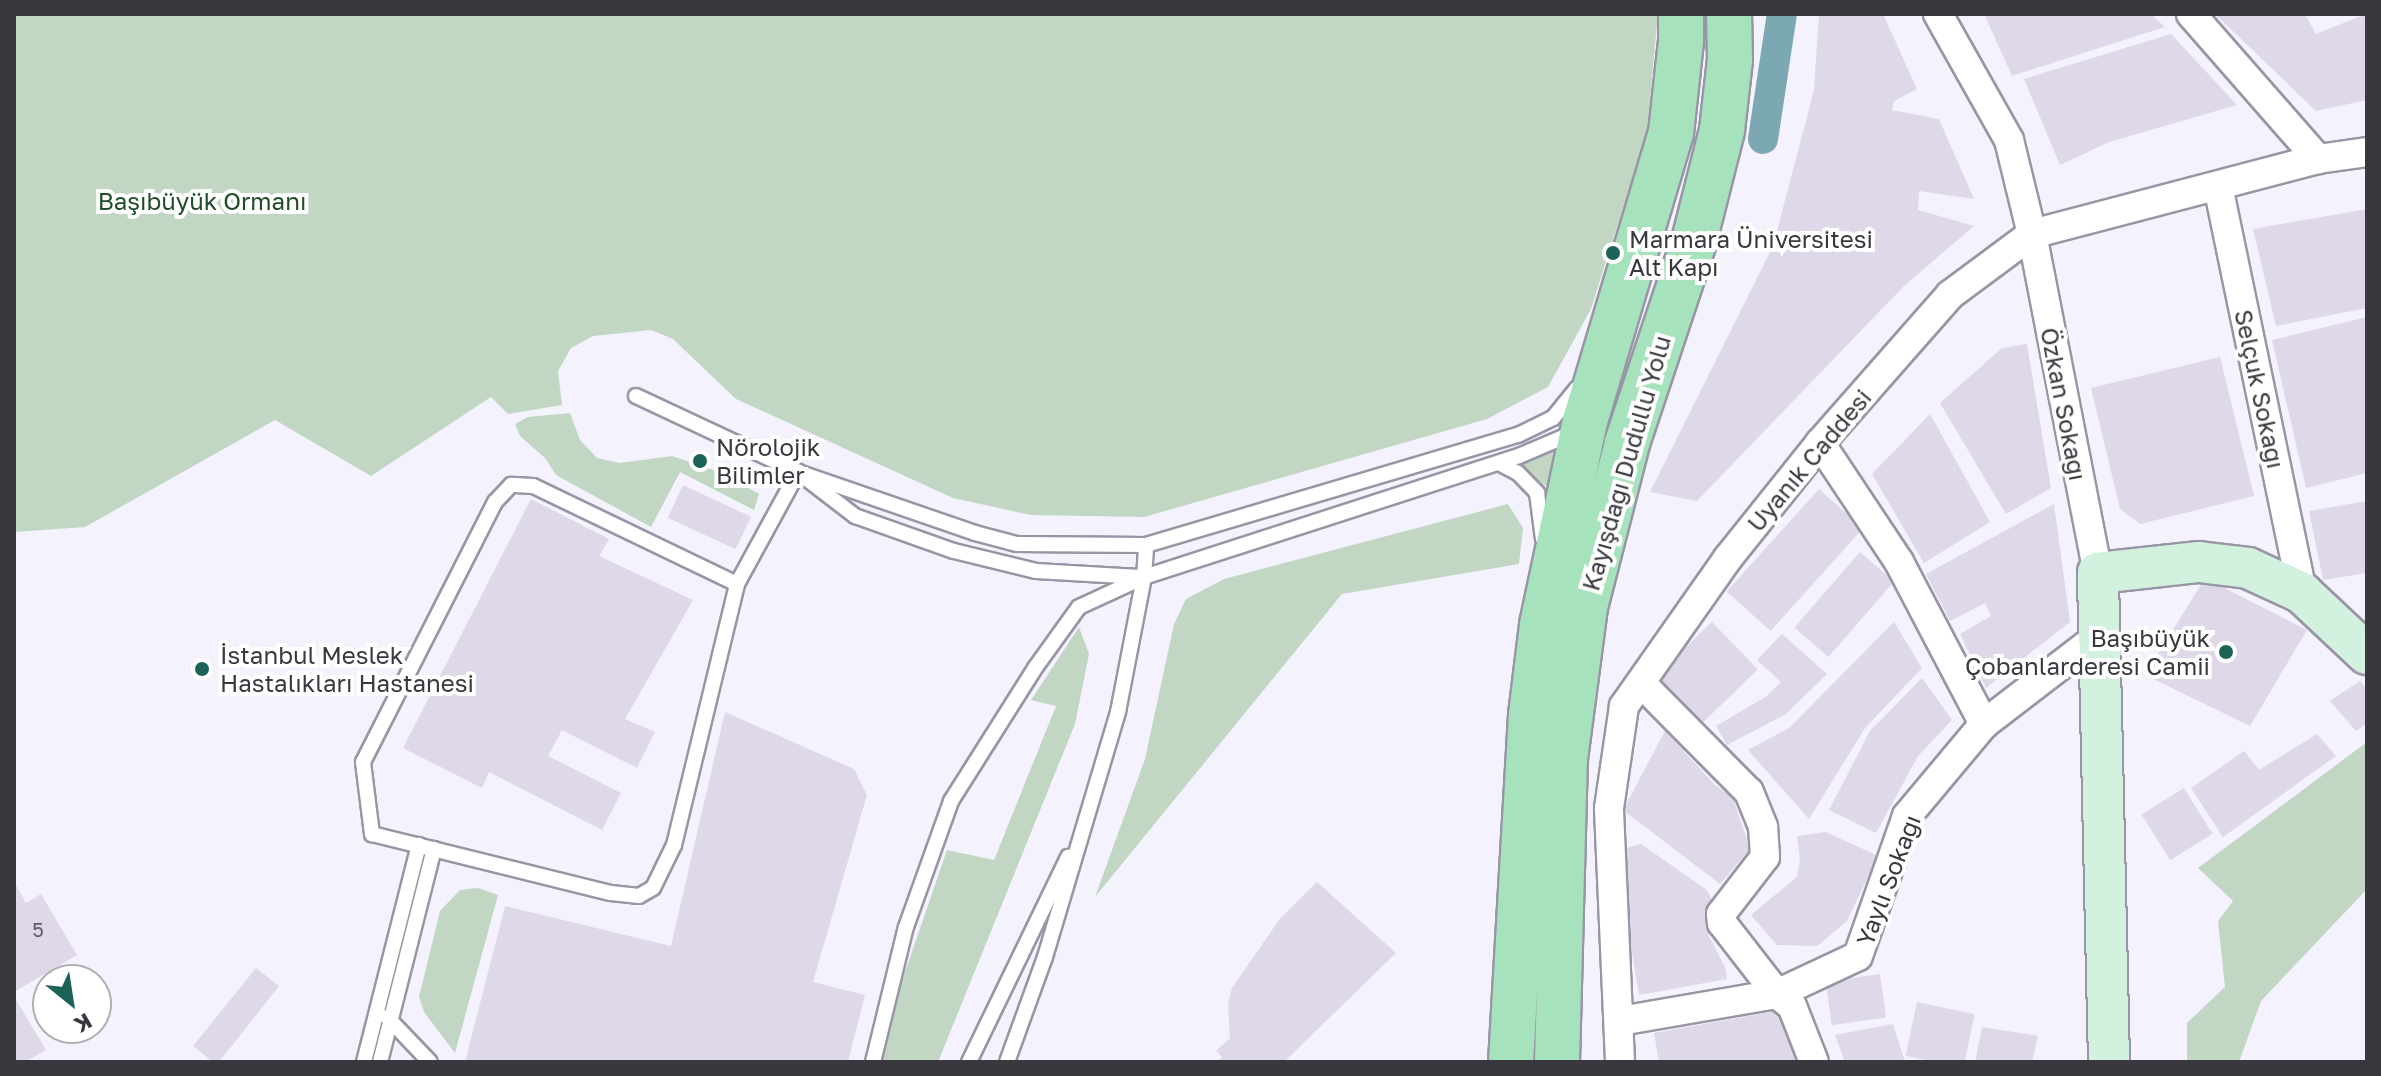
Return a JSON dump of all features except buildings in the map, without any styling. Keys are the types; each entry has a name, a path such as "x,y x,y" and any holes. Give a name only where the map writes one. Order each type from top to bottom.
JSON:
{"main road":[{"name":"Kayışdağı Dudullu Yolu","path":"1557,1062 1565,759 1585,607 1627,443 1612,413 1626,286 1671,133 1681,14"},
{"name":"Kayışdağı Dudullu Yolu","path":"1511,1062 1531,715 1542,625 1612,413 1693,245 1722,130 1730,60 1729,14"},
{"path":"2109,1062 2098,573 2199,562 2248,568 2302,593 2367,654"}],"street":[{"name":"Özkan Sokağı","path":"1938,14 2009,140 2032,234 2098,573"},
{"path":"2191,14 2318,159"},
{"name":"Uyanık Caddesi","path":"1620,1062 1609,808 1622,715 1728,558 1820,443 1950,295 2032,234 2318,159 2367,152"},
{"name":"Selçuk Sokağı","path":"2218,186 2302,593"},
{"path":"1820,443 1899,562 1984,724"},
{"name":"Yaylı Sokağı","path":"1620,1021 1777,994 1858,956 1907,816 1984,724 2100,635"},
{"path":"1641,683 1749,792 1763,827 1765,857 1721,914 1722,923 1777,994 1792,1006 1814,1062"}],"lane":[{"path":"636,396 798,472 936,521 1017,544 1146,545 1518,435 1553,418 1573,395 1626,286"},
{"path":"873,1062 906,927 951,801 1035,668 1079,607 1144,577 1499,463 1612,413"},
{"path":"1499,463 1518,473 1540,500 1542,625"},
{"path":"798,472 855,516 954,551 1036,571 1144,577"},
{"path":"737,584 533,486 511,485 495,502 363,762 372,834 611,893 639,896 653,888 674,845 737,584 798,472"},
{"path":"1007,1062 1045,957 1118,712 1144,577 1146,545"},
{"path":"969,1062 1086,821"},
{"path":"364,1062 384,1016 427,847"},
{"path":"380,1062 384,1016"},
{"path":"384,1016 430,1062"}],"green space":[{"name":"Başıbüyük Ormanı","path":"14,14 1658,14 1647,131 1591,309 1548,387 1487,419 1144,517 1031,515 953,498 736,399 673,339 651,330 593,336 571,348 558,371 562,405 508,414 491,397 371,476 275,420 85,527 14,532"},
{"path":"570,413 580,440 597,458 620,463 672,456 722,473 759,494 754,510 680,472 651,527 556,475 545,458 520,436 515,424 528,417"},
{"path":"1561,447 1549,488 1513,464"},
{"path":"1508,504 1523,528 1519,564 1342,594 1095,897 1145,759 1174,624 1186,599 1224,579"},
{"path":"1079,627 1089,654 1075,724 938,1062 882,1062 895,1001 947,850 994,860 1056,706 1031,700"},
{"path":"2367,742 2367,889 2261,1001 2239,1062 2187,1062 2187,1023 2225,987 2218,921 2233,901 2198,868"},
{"path":"478,888 498,895 455,1053 424,1012 419,997 440,911 460,890"}],"waterway":[{"path":"1763,139 1782,14"}],"place":[{"name":"Marmara Üniversitesi Alt Kapı","path":"1613,253"},
{"name":"Nörolojik Bilimler","path":"700,461"},
{"name":"Başıbüyük Çobanlarderesi Camii","path":"2226,652"},
{"name":"İstanbul Meslek Hastalıkları Hastanesi","path":"202,669"}]}
